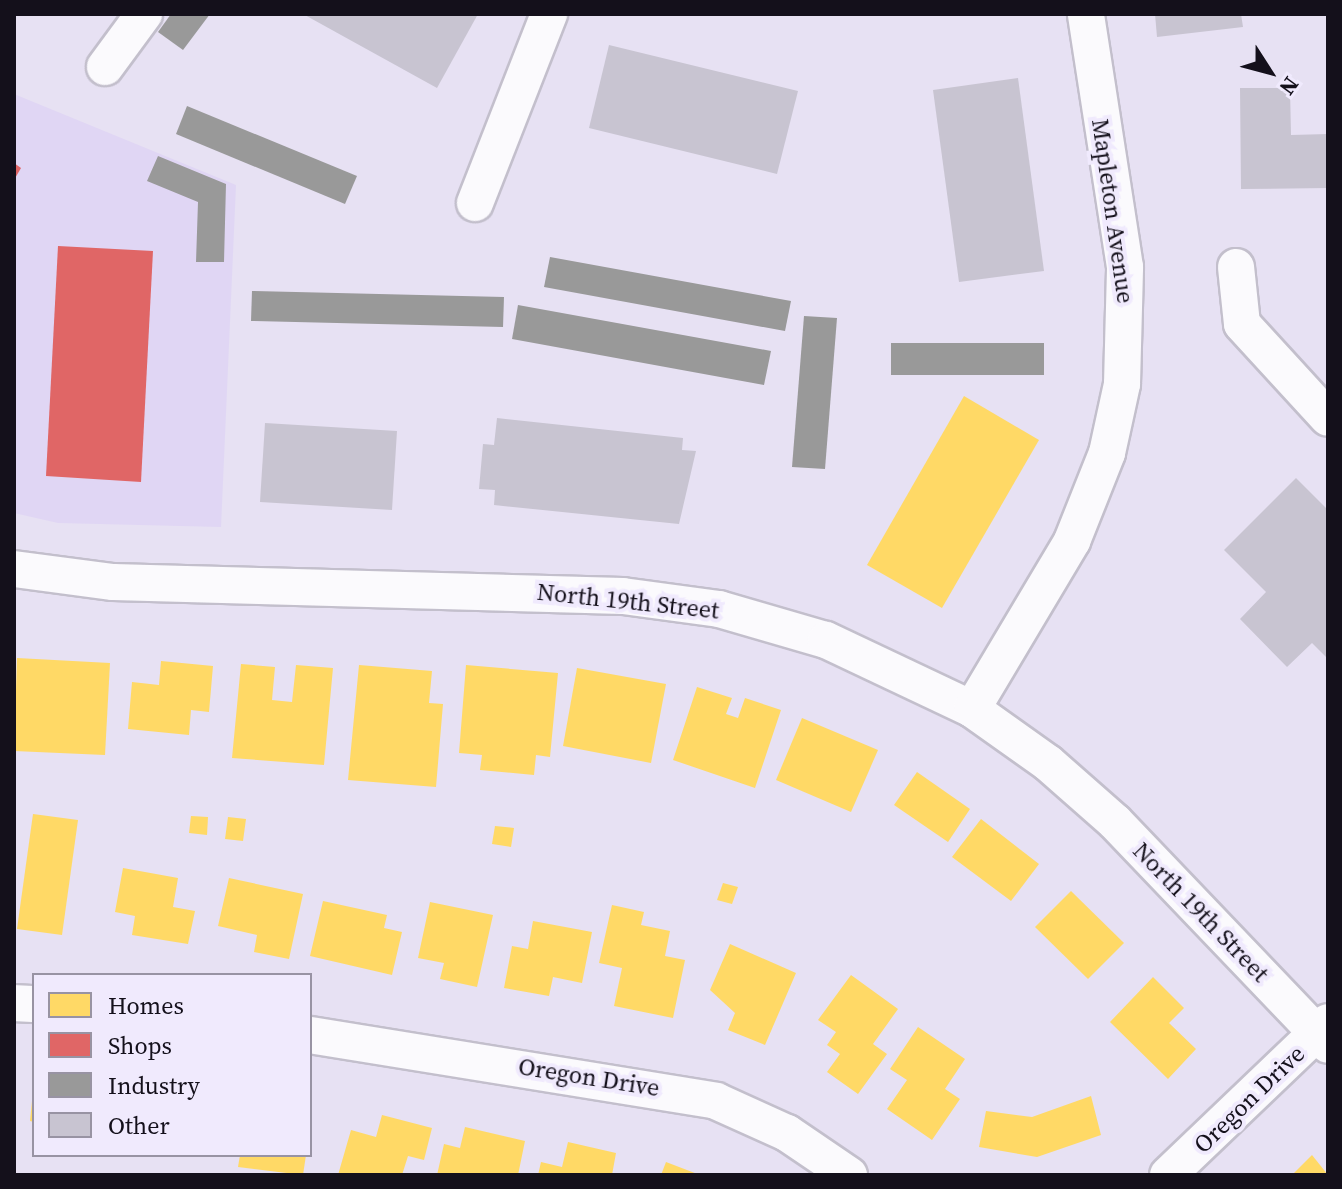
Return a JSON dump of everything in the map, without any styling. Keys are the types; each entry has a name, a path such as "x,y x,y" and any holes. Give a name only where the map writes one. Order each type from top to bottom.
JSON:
{"street":[{"path":"105,67 144,14"},
{"path":"475,203 549,14"},
{"name":"Mapleton Avenue","path":"972,709 1072,541 1107,453 1122,384 1125,267 1086,14"},
{"path":"1236,267 1242,324 1328,418"},
{"name":"North 19th Street","path":"14,569 113,582 541,591 686,603 826,640 972,709 1105,812 1324,1033"},
{"name":"Oregon Drive","path":"1168,1175 1324,1033"},
{"name":"Oregon Drive","path":"312,1035 679,1092 750,1115 849,1175"}],"shaded area":[{"path":"14,94 236,185 221,527 58,523 14,513"}],"building: Homes":[{"path":"964,396 1039,440 942,608 867,565"},
{"path":"17,658 110,663 105,755 14,751"},
{"path":"161,661 213,666 209,712 191,710 189,735 128,729 132,682 159,685"},
{"path":"241,664 275,667 272,700 292,702 296,665 333,668 324,765 232,758"},
{"path":"359,665 432,671 429,703 443,704 436,787 348,780"},
{"path":"466,665 558,673 550,757 536,755 534,775 480,770 482,755 459,753"},
{"path":"577,668 666,684 651,763 563,746"},
{"path":"697,687 732,698 726,714 738,718 745,698 781,710 755,788 673,760"},
{"path":"802,718 878,750 851,812 776,780"},
{"path":"917,772 970,809 948,842 894,805"},
{"path":"33,814 78,820 62,935 17,929"},
{"path":"191,816 208,817 207,835 189,833"},
{"path":"228,817 246,819 243,841 225,839"},
{"path":"981,819 1039,864 1011,901 952,857"},
{"path":"495,826 514,828 511,847 492,844"},
{"path":"123,868 178,878 173,907 195,911 188,944 132,935 135,916 115,912"},
{"path":"229,878 303,894 289,959 254,952 257,935 218,926"},
{"path":"723,883 738,887 732,904 717,900"},
{"path":"1071,891 1124,943 1088,979 1035,927"},
{"path":"323,901 387,915 384,928 402,932 392,975 310,956"},
{"path":"430,902 493,915 477,987 440,979 444,963 418,958"},
{"path":"612,905 644,912 641,925 670,931 665,956 685,960 673,1018 614,1006 622,968 599,963"},
{"path":"533,921 592,932 582,983 553,977 549,996 504,988 512,946 528,949"},
{"path":"730,944 796,973 765,1045 728,1030 735,1013 710,990"},
{"path":"851,975 898,1009 873,1044 887,1054 858,1094 827,1072 840,1054 827,1045 836,1032 818,1020"},
{"path":"1153,977 1184,1008 1169,1023 1196,1049 1168,1079 1110,1022"},
{"path":"918,1027 965,1059 945,1089 960,1099 932,1140 887,1109 907,1080 890,1069"},
{"path":"1091,1096 1101,1135 1037,1157 979,1147 986,1111 1032,1117"},
{"path":"382,1115 432,1128 424,1160 408,1156 402,1175 338,1175 351,1130 376,1137"},
{"path":"465,1127 525,1141 518,1175 437,1175 444,1144 460,1148"},
{"path":"568,1142 616,1153 612,1175 538,1175 541,1162 562,1167"},
{"path":"1312,1155 1328,1175 1292,1175"},
{"path":"240,1157 306,1157 303,1175 238,1167"},
{"path":"666,1162 700,1175 661,1175"}],"building: Shops":[{"path":"14,163 21,168 14,180"},
{"path":"58,246 153,251 141,482 46,476"}],"building: Industry":[{"path":"171,14 210,14 183,50 158,32"},
{"path":"187,106 357,176 345,204 176,134"},
{"path":"158,156 226,184 224,262 196,262 198,202 147,181"},
{"path":"550,257 791,301 785,331 544,287"},
{"path":"252,291 504,297 503,327 251,321"},
{"path":"518,305 771,351 764,385 512,339"},
{"path":"804,316 837,318 825,469 792,467"},
{"path":"891,343 1044,343 1044,375 891,375"}],"building: Other":[{"path":"303,14 478,14 437,88"},
{"path":"1155,14 1241,14 1243,27 1157,37"},
{"path":"609,45 798,91 777,174 589,128"},
{"path":"1018,78 1044,271 959,282 933,90"},
{"path":"1240,88 1290,88 1291,135 1328,134 1328,188 1241,189"},
{"path":"497,418 683,438 682,450 696,451 679,524 494,505 495,490 479,489 483,444 494,445"},
{"path":"265,423 397,431 392,510 260,502"},
{"path":"1296,478 1328,510 1328,659 1312,643 1287,667 1240,619 1266,592 1224,550"}]}
